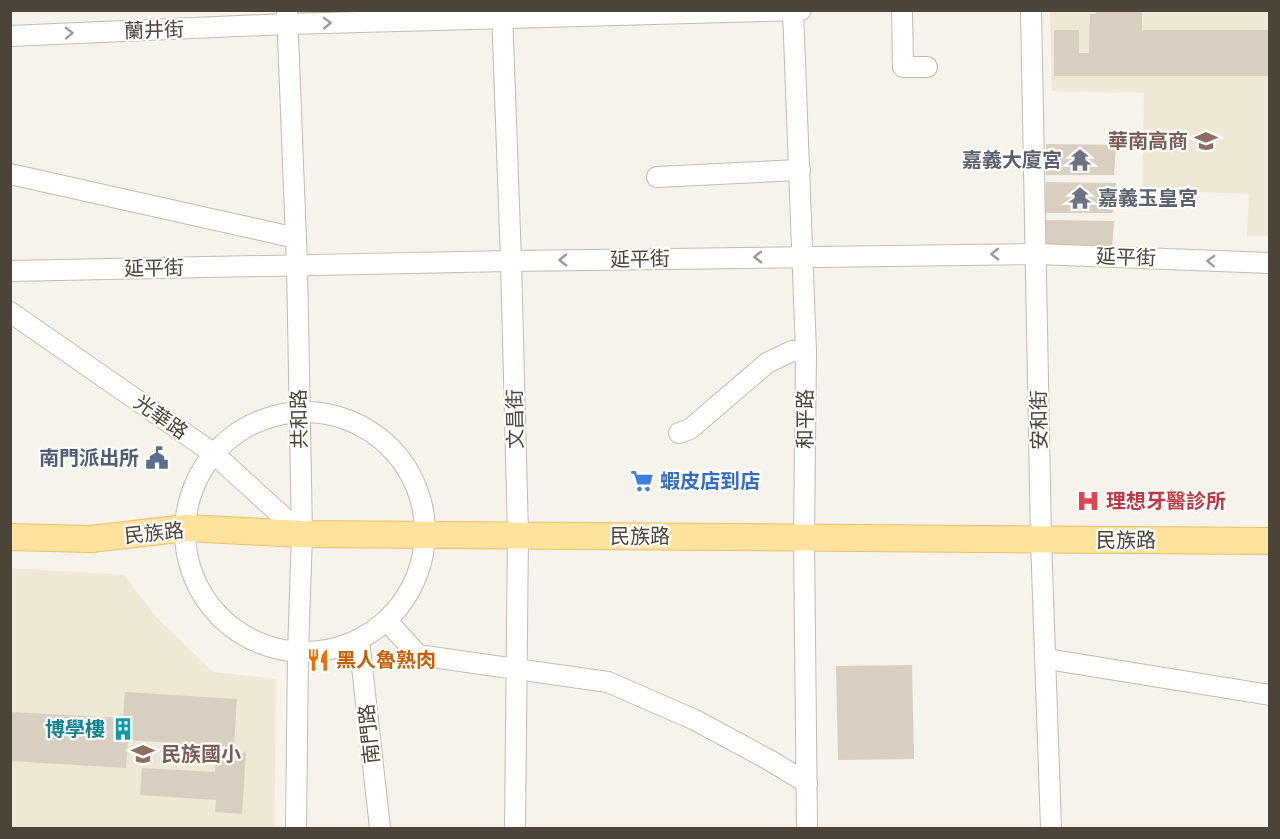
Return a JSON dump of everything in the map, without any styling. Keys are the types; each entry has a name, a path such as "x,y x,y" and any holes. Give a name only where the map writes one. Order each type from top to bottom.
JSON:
{"main road":[{"name":"民族路","path":"10,537 92,539 186,528 302,534 1269,541"}],"street":[{"name":"蘭井街","path":"10,36 287,17 801,10"},
{"path":"902,10 903,67 927,67"},
{"name":"安和街","path":"1031,10 1041,539 1047,660 1051,828"},
{"name":"和平路","path":"793,11 806,352 804,538 807,828"},
{"name":"文昌街","path":"502,14 518,535 515,828"},
{"name":"共和路","path":"287,17 297,265 302,534 296,828"},
{"path":"657,177 800,170"},
{"path":"10,174 296,238"},
{"name":"延平街","path":"10,271 1037,254 1269,263"},
{"name":"光華路","path":"10,312 213,453 302,534"},
{"path":"679,433 690,429 767,363 792,351 806,352"},
{"path":"299,411 337,415 371,431 400,456 418,489 424,535 423,561 409,594 387,621 359,640 329,650 298,652 261,644 228,625 203,597 188,562 186,528 188,499 198,475 213,453 238,431 267,417 299,411"},
{"path":"387,621 417,655 608,682 695,720 807,783"},
{"name":"南門路","path":"359,640 380,828"},
{"path":"1047,660 1269,695"}],"shaded area":[{"name":"華南高商","path":"1050,11 1269,11 1269,236 1247,236 1249,194 1142,190 1144,93 1052,91"},
{"name":"民族國小","path":"10,568 124,575 157,618 213,672 276,679 275,828 11,828"}],"green space":[{"path":"487,10 296,17 296,11"}],"building":[{"path":"1096,10 1142,10 1142,30 1270,30 1270,76 1054,76 1054,30 1079,30 1079,53 1089,53 1090,14 1096,14"},
{"name":"嘉義大廈宮","path":"1046,144 1116,145 1114,175 1046,175"},
{"name":"嘉義玉皇宮","path":"1046,182 1116,183 1113,213 1045,213"},
{"path":"1044,220 1114,221 1112,250 1044,250"},
{"path":"912,665 914,759 838,760 836,666"},
{"name":"博學樓","path":"125,692 237,699 234,747 128,740 126,768 10,761 10,712 123,718"},
{"path":"217,751 246,753 242,814 215,812 216,800 140,795 142,768 215,772"}],"place":[{"name":"華南高商","path":"1206,141"},
{"name":"嘉義大廈宮","path":"1080,160"},
{"name":"嘉義玉皇宮","path":"1080,198"},
{"name":"南門派出所","path":"157,458"},
{"name":"蝦皮店到店","path":"642,481"},
{"name":"理想牙醫診所","path":"1088,501"},
{"name":"黑人魯熟肉","path":"318,660"},
{"name":"博學樓","path":"123,729"},
{"name":"民族國小","path":"143,754"}]}
